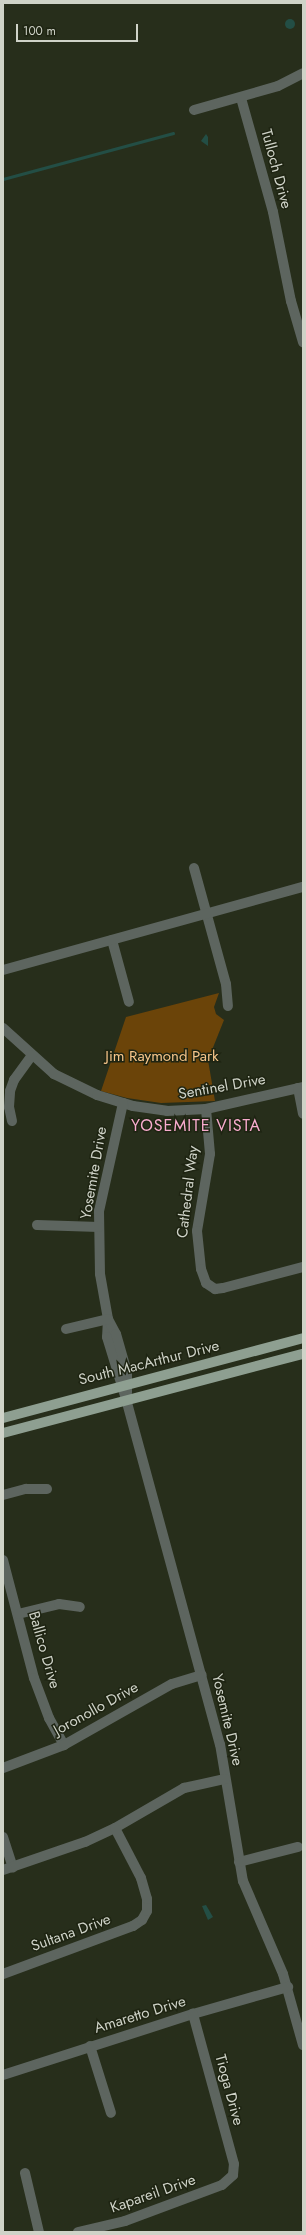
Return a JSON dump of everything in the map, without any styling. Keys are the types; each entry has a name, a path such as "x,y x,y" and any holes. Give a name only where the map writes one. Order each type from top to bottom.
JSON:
{"main road":[{"name":"South MacArthur Drive","path":"3,1418 124,1384 303,1338"},
{"name":"South MacArthur Drive","path":"3,1433 126,1399 303,1354"}],"street":[{"path":"194,110 241,98 278,86 303,73"},
{"name":"Tulloch Drive","path":"241,98 273,212 291,301 303,342"},
{"path":"194,868 226,984 228,1006"},
{"path":"3,970 303,887"},
{"path":"112,940 129,1002"},
{"name":"Sentinel Drive","path":"3,1028 54,1074 97,1095 123,1103 168,1111 206,1109 301,1087"},
{"path":"12,1122 9,1107 10,1091 14,1080 32,1055"},
{"path":"301,1087 303,1114"},
{"name":"Yosemite Drive","path":"123,1103 105,1178 99,1227 100,1274 108,1319 116,1334 126,1399 220,1744 239,1862 248,1897 288,1987 303,2044"},
{"name":"Cathedral Way","path":"206,1109 210,1154 197,1231 197,1247 206,1283 215,1289 223,1288 303,1267"},
{"path":"37,1226 99,1227"},
{"path":"66,1329 108,1319"},
{"path":"3,1495 26,1489 47,1489"},
{"name":"Ballico Drive","path":"3,1560 34,1678 49,1718 64,1745"},
{"path":"18,1614 58,1604 80,1607"},
{"name":"Joronollo Drive","path":"3,1768 64,1745 172,1684 202,1675"},
{"path":"3,1870 85,1842 115,1828 184,1788 225,1779"},
{"name":"Sultana Drive","path":"3,1974 133,1926 146,1914 148,1898 141,1878 115,1828"},
{"path":"3,1837 14,1867"},
{"path":"239,1862 298,1846"},
{"name":"Amaretto Drive","path":"3,2075 193,2014 288,1987"},
{"name":"Tioga Drive","path":"193,2014 234,2164 233,2174"},
{"path":"90,2046 110,2113"},
{"path":"25,2173 39,2232"},
{"name":"Kapareil Drive","path":"78,2232 126,2221 222,2185 233,2174"},
{"path":"126,2221 128,2232"}],"green space":[{"name":"Jim Raymond Park","path":"219,993 214,1007 216,1014 224,1020 208,1060 215,1101 161,1103 127,1098 101,1091 126,1017"}],"water":[{"path":"290,19 295,24 290,29 285,24"},
{"path":"206,134 208,137 208,146 201,141"},
{"path":"206,1905 213,1917 208,1920 202,1906"}],"waterway":[{"path":"3,179 173,133"}],"district":[{"name":"YOSEMITE VISTA","path":"196,1126"}]}
